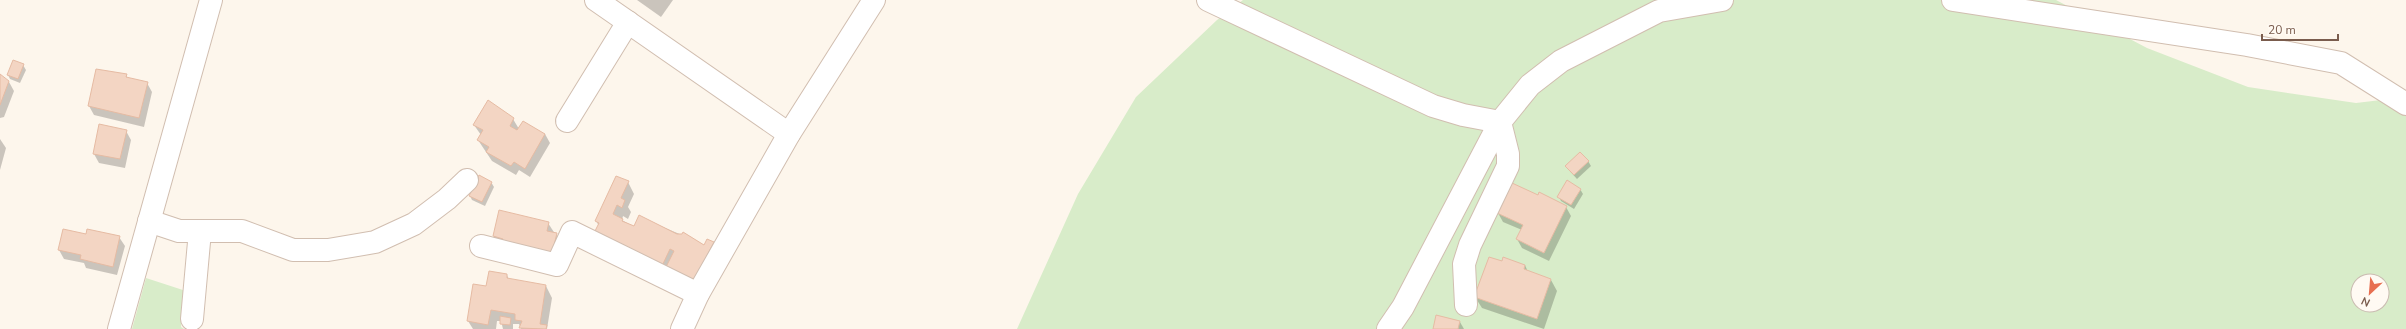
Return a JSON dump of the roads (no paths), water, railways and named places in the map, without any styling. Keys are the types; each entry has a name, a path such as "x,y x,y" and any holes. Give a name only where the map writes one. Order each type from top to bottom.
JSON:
{"street":[{"path":"119,329 211,0"},
{"path":"596,0 789,134"},
{"path":"682,329 698,294 789,134 874,0"},
{"path":"1208,0 1433,106 1463,115 1500,122"},
{"path":"1388,329 1404,307 1500,122 1530,85 1561,61 1659,11 1722,0"},
{"path":"1952,0 2247,45 2341,63 2406,104"},
{"path":"567,121 628,22"},
{"path":"1466,305 1464,264 1470,245 1508,166 1508,154 1500,122"},
{"path":"149,221 179,231 242,231 293,250 328,250 375,242 414,224 447,199 467,180"},
{"path":"192,319 200,231"},
{"path":"481,246 557,265 572,232 698,294"}]}
